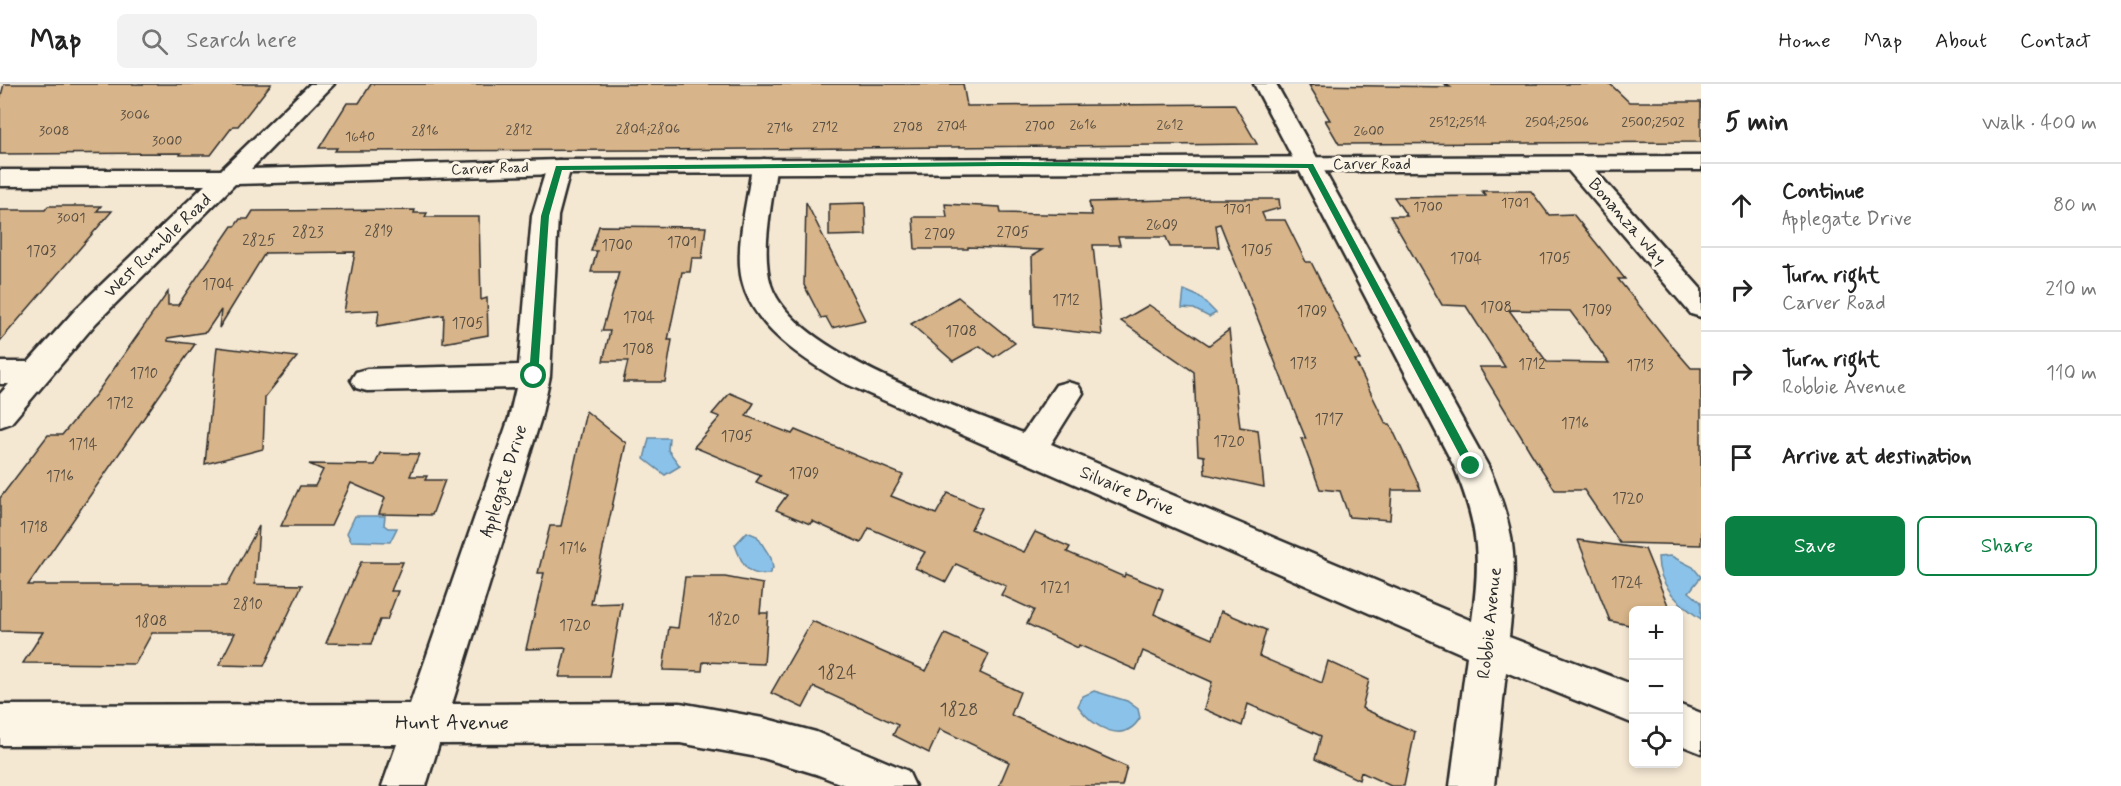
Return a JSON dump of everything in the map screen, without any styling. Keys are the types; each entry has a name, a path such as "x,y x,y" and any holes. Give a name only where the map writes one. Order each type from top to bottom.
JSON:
{"street":[{"name":"West Rumble Road","path":"0,415 34,373 120,281 231,177 323,84"},
{"name":"Robbie Avenue","path":"1265,84 1471,466 1485,499 1495,536 1497,574 1472,786"},
{"name":"Bonanza Way","path":"1576,164 1701,307"},
{"name":"Carver Road","path":"0,178 231,177 559,167 1701,164"},
{"name":"Silvaire Drive","path":"765,166 754,268 761,290 773,312 790,331 816,353 853,374 1487,646 1629,703"},
{"name":"Applegate Drive","path":"404,786 525,418 534,376 545,216 559,167"},
{"path":"0,373 34,373"},
{"path":"367,380 534,376"},
{"path":"1029,449 1067,393"},
{"name":"Hunt Avenue","path":"0,725 680,723 747,733 822,754 893,786"},
{"path":"1683,725 1701,733"}],"water":[{"path":"1184,290 1200,297 1216,313 1209,317 1194,309 1182,308"},
{"path":"649,438 669,438 668,450 680,466 665,475 644,459"},
{"path":"355,516 385,516 384,525 388,528 397,528 390,542 351,541 347,533"},
{"path":"747,532 757,536 771,558 773,568 769,574 750,571 740,558 735,545"},
{"path":"1671,556 1693,567 1701,577 1689,592 1701,602 1701,619 1671,593 1662,577 1658,557"},
{"path":"1094,691 1127,701 1138,709 1140,718 1125,731 1117,732 1100,726 1084,714 1078,706 1083,696"}],"building":[{"path":"4,84 271,84 238,126 233,126 211,155 180,155 181,153 0,154 0,99"},
{"path":"371,84 963,84 967,106 1234,104 1257,144 657,150 335,151 337,148 319,148 347,103 359,103"},
{"path":"1445,84 1610,84 1629,102 1701,102 1701,142 1339,144 1325,120 1330,120 1309,85 1450,87"},
{"path":"1482,191 1531,191 1549,215 1573,214 1625,279 1618,279 1666,339 1691,368 1701,368 1701,545 1620,543 1584,490 1555,490 1479,367 1505,367 1466,306 1442,305 1390,216 1407,216 1394,197 1486,196","holes":["1509,310 1570,311 1609,363 1547,362"]},
{"path":"1279,199 1280,208 1262,213 1265,220 1285,220 1306,262 1311,262 1360,360 1355,360 1386,424 1390,424 1421,490 1392,490 1390,520 1349,517 1340,491 1320,489 1301,438 1306,439 1220,224 1216,225 1219,247 1170,247 1166,237 1118,237 1120,245 1093,245 1102,335 1034,327 1032,256 1042,250 968,247 968,249 915,249 913,217 947,217 945,204 1000,207 1001,213 1092,215 1089,202"},
{"path":"806,202 865,320 832,328 826,317 821,318 804,285"},
{"path":"865,203 866,235 829,236 829,204"},
{"path":"48,206 101,206 97,211 112,211 0,341 0,210 45,210"},
{"path":"415,210 414,213 427,213 425,217 479,217 481,300 487,298 488,335 443,343 444,315 377,326 379,310 344,312 355,252 265,253 219,328 221,310 206,332 168,338 168,341 195,344 28,585 227,585 259,526 255,584 302,585 264,666 219,665 235,633 152,633 135,664 23,663 43,632 0,631 0,498 48,435 62,435 96,394 168,292 168,305 178,305 232,226 235,226 240,219 248,219 253,211"},
{"path":"599,226 706,227 702,258 692,258 690,272 682,272 668,340 672,340 665,382 623,382 628,361 603,361 610,331 602,331 619,272 591,272 597,251 591,251"},
{"path":"958,297 1015,343 994,357 980,346 953,361 911,324"},
{"path":"1149,305 1209,345 1229,330 1240,427 1258,430 1264,487 1205,474 1204,456 1198,455 1194,372 1121,321"},
{"path":"217,347 297,357 265,397 263,449 205,464"},
{"path":"730,393 754,403 746,416 792,434 795,430 903,475 891,496 936,514 948,493 982,508 971,529 1024,552 1035,532 1070,547 1067,552 1124,577 1125,574 1163,589 1154,614 1212,639 1221,611 1266,630 1259,656 1322,683 1328,661 1369,680 1362,708 1415,732 1404,786 1391,786 1361,772 1359,780 1315,759 1321,736 1248,704 1242,726 1204,709 1212,682 1143,651 1136,670 1079,645 1078,648 1027,624 1034,610 1001,595 1006,586 956,564 946,582 915,568 925,552 869,528 861,543 812,521 810,524 776,510 787,495 756,482 761,475 694,447 720,417 712,414"},
{"path":"586,411 626,443 591,604 622,603 609,677 559,677 566,648 526,649 544,573 538,573 550,526 561,526"},
{"path":"380,453 419,454 410,476 427,476 425,480 445,480 432,515 379,514 385,498 351,483 331,526 281,526 300,486 315,486 323,470 309,464 375,465"},
{"path":"1578,540 1645,549 1668,606 1629,606 1629,625 1610,621"},
{"path":"361,562 403,562 391,591 398,591 387,620 380,620 371,644 326,643"},
{"path":"685,577 725,577 763,584 760,613 768,613 764,664 703,662 702,671 663,670 669,627 678,628"},
{"path":"812,621 926,671 945,634 989,654 980,673 1020,692 1011,715 1127,767 1122,786 999,786 1009,762 940,729 929,753 893,735 898,725 814,687 803,708 771,693"}],"route":[{"path":"534,376 545,216 559,167 1001,164 1310,166 1471,466"}]}
